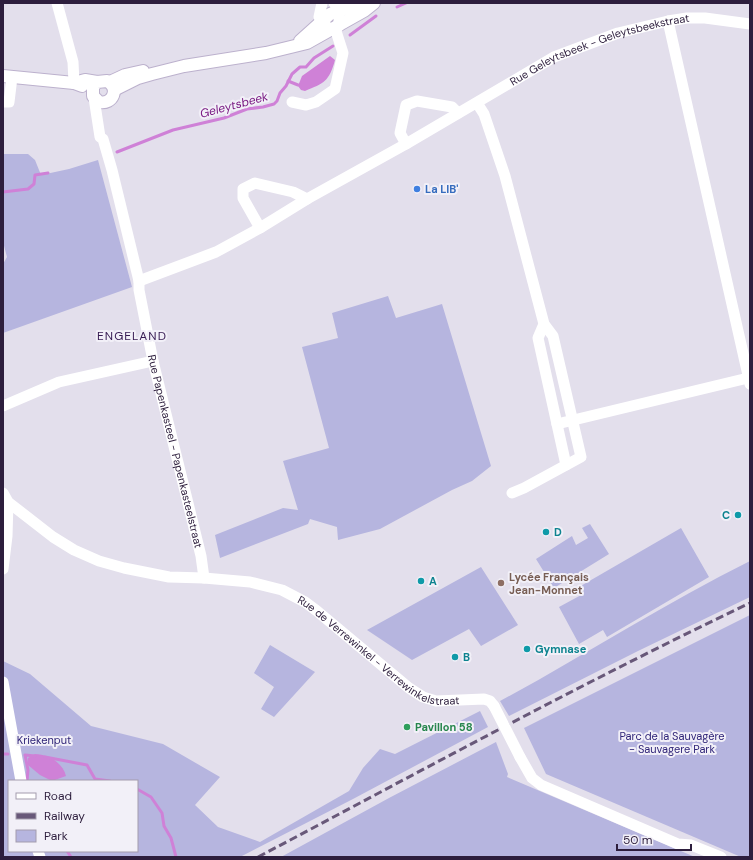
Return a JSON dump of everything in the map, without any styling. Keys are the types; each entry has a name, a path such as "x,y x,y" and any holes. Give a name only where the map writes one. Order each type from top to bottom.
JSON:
{"main road":[{"path":"331,26 330,14 337,7 369,3"},
{"path":"112,86 184,66 266,54 296,45 331,26 364,12 374,3"},
{"path":"8,77 74,83 112,98 112,86"},
{"path":"97,93 104,80 112,86"}],"street":[{"path":"57,3 73,62 74,83"},
{"path":"292,102 306,105 316,102 334,89 343,53 331,26 319,17 322,3"},
{"path":"331,26 337,7"},
{"name":"Rue Geleytsbeek - Geleytsbeekstraat","path":"139,281 216,252 260,228 306,199 477,103 554,56 618,33 668,21 687,18 704,18 750,24"},
{"path":"557,424 749,381 668,21"},
{"path":"3,102 9,102 8,77"},
{"name":"Rue Papenkasteel - Papenkasteelstraat","path":"97,93 100,137 103,139 112,170 139,281 139,290 153,361 202,561 204,578"},
{"path":"406,144 400,133 406,105 417,101 452,107 458,113"},
{"path":"477,103 484,114 505,176 544,324 553,336 581,457 512,493"},
{"path":"260,228 243,198 243,189 255,183 293,192 306,199"},
{"path":"544,324 538,338 566,465"},
{"path":"3,406 59,382 153,361"},
{"path":"3,569 7,536 6,498"},
{"name":"Rue de Verrewinkel - Verrewinkelstraat","path":"6,498 53,537 88,557 124,568 156,575 250,582 282,590 305,602 409,688 423,697 436,701 484,699 490,701 532,778 541,785 678,844 691,845 721,857"},
{"path":"3,682 21,780"}],"green space":[{"path":"3,154 28,154 35,160 41,175 69,169 98,160 132,287 3,333 3,264 7,257 3,242"},
{"path":"388,296 396,318 442,304 491,466 472,481 452,490 380,529 338,540 337,527 310,519 308,524 220,558 215,535 283,508 298,510 283,461 329,448 302,347 338,338 332,313"},
{"path":"590,524 609,554 554,588 536,559 572,536 576,545 588,538 582,528"},
{"path":"681,528 709,577 607,637 603,630 579,644 559,607 583,594 579,587"},
{"path":"750,561 750,597 509,716 500,701 687,594"},
{"path":"481,567 518,625 481,646 469,629 412,660 367,630"},
{"name":"Parc de la Sauvagère - Sauvagere Park","path":"750,615 750,857 741,857 546,774 524,728"},
{"path":"270,645 315,672 274,717 261,709 274,687 254,673"},
{"name":"Kriekenput","path":"3,661 30,674 91,726 163,744 220,777 195,805 218,827 260,842 349,791 363,768 380,749 395,754 480,711 488,727 240,857 3,857"},
{"path":"496,742 508,774 507,777 695,857 281,857 389,798"}],"shaded area":[{"path":"330,56 335,60 333,67 325,81 305,91 301,90 298,86 302,76"},
{"path":"35,754 40,754 50,758 62,767 66,776 50,780 40,775 28,765 28,758"}],"waterway":[{"name":"Geleytsbeek","path":"397,7 406,3"},
{"name":"Geleytsbeek","path":"350,35 376,16"},
{"name":"Geleytsbeek","path":"117,152 173,130 224,118 247,109 274,104 292,74 300,67 306,67 314,58 333,46"},
{"path":"288,81 298,85"},
{"name":"Geleytsbeek","path":"3,192 28,189 34,184 35,175 48,173"},
{"path":"3,754 8,754"},
{"path":"27,780 28,770 25,755 35,756"},
{"path":"45,757 87,765 95,779 102,780"},
{"path":"138,790 151,797 162,813 164,826 171,838 176,857"},
{"path":"68,852 71,857"}],"railway":[{"path":"258,857 564,695 750,603"}],"place":[{"name":"La LIB'","path":"417,189"},
{"name":"C","path":"738,515"},
{"name":"D","path":"546,532"},
{"name":"A","path":"421,581"},
{"name":"Lycée Français Jean-Monnet","path":"501,583"},
{"name":"Gymnase","path":"527,649"},
{"name":"B","path":"455,657"},
{"name":"Pavillon 58","path":"407,727"}],"district":[{"name":"ENGELAND","path":"132,336"}]}
